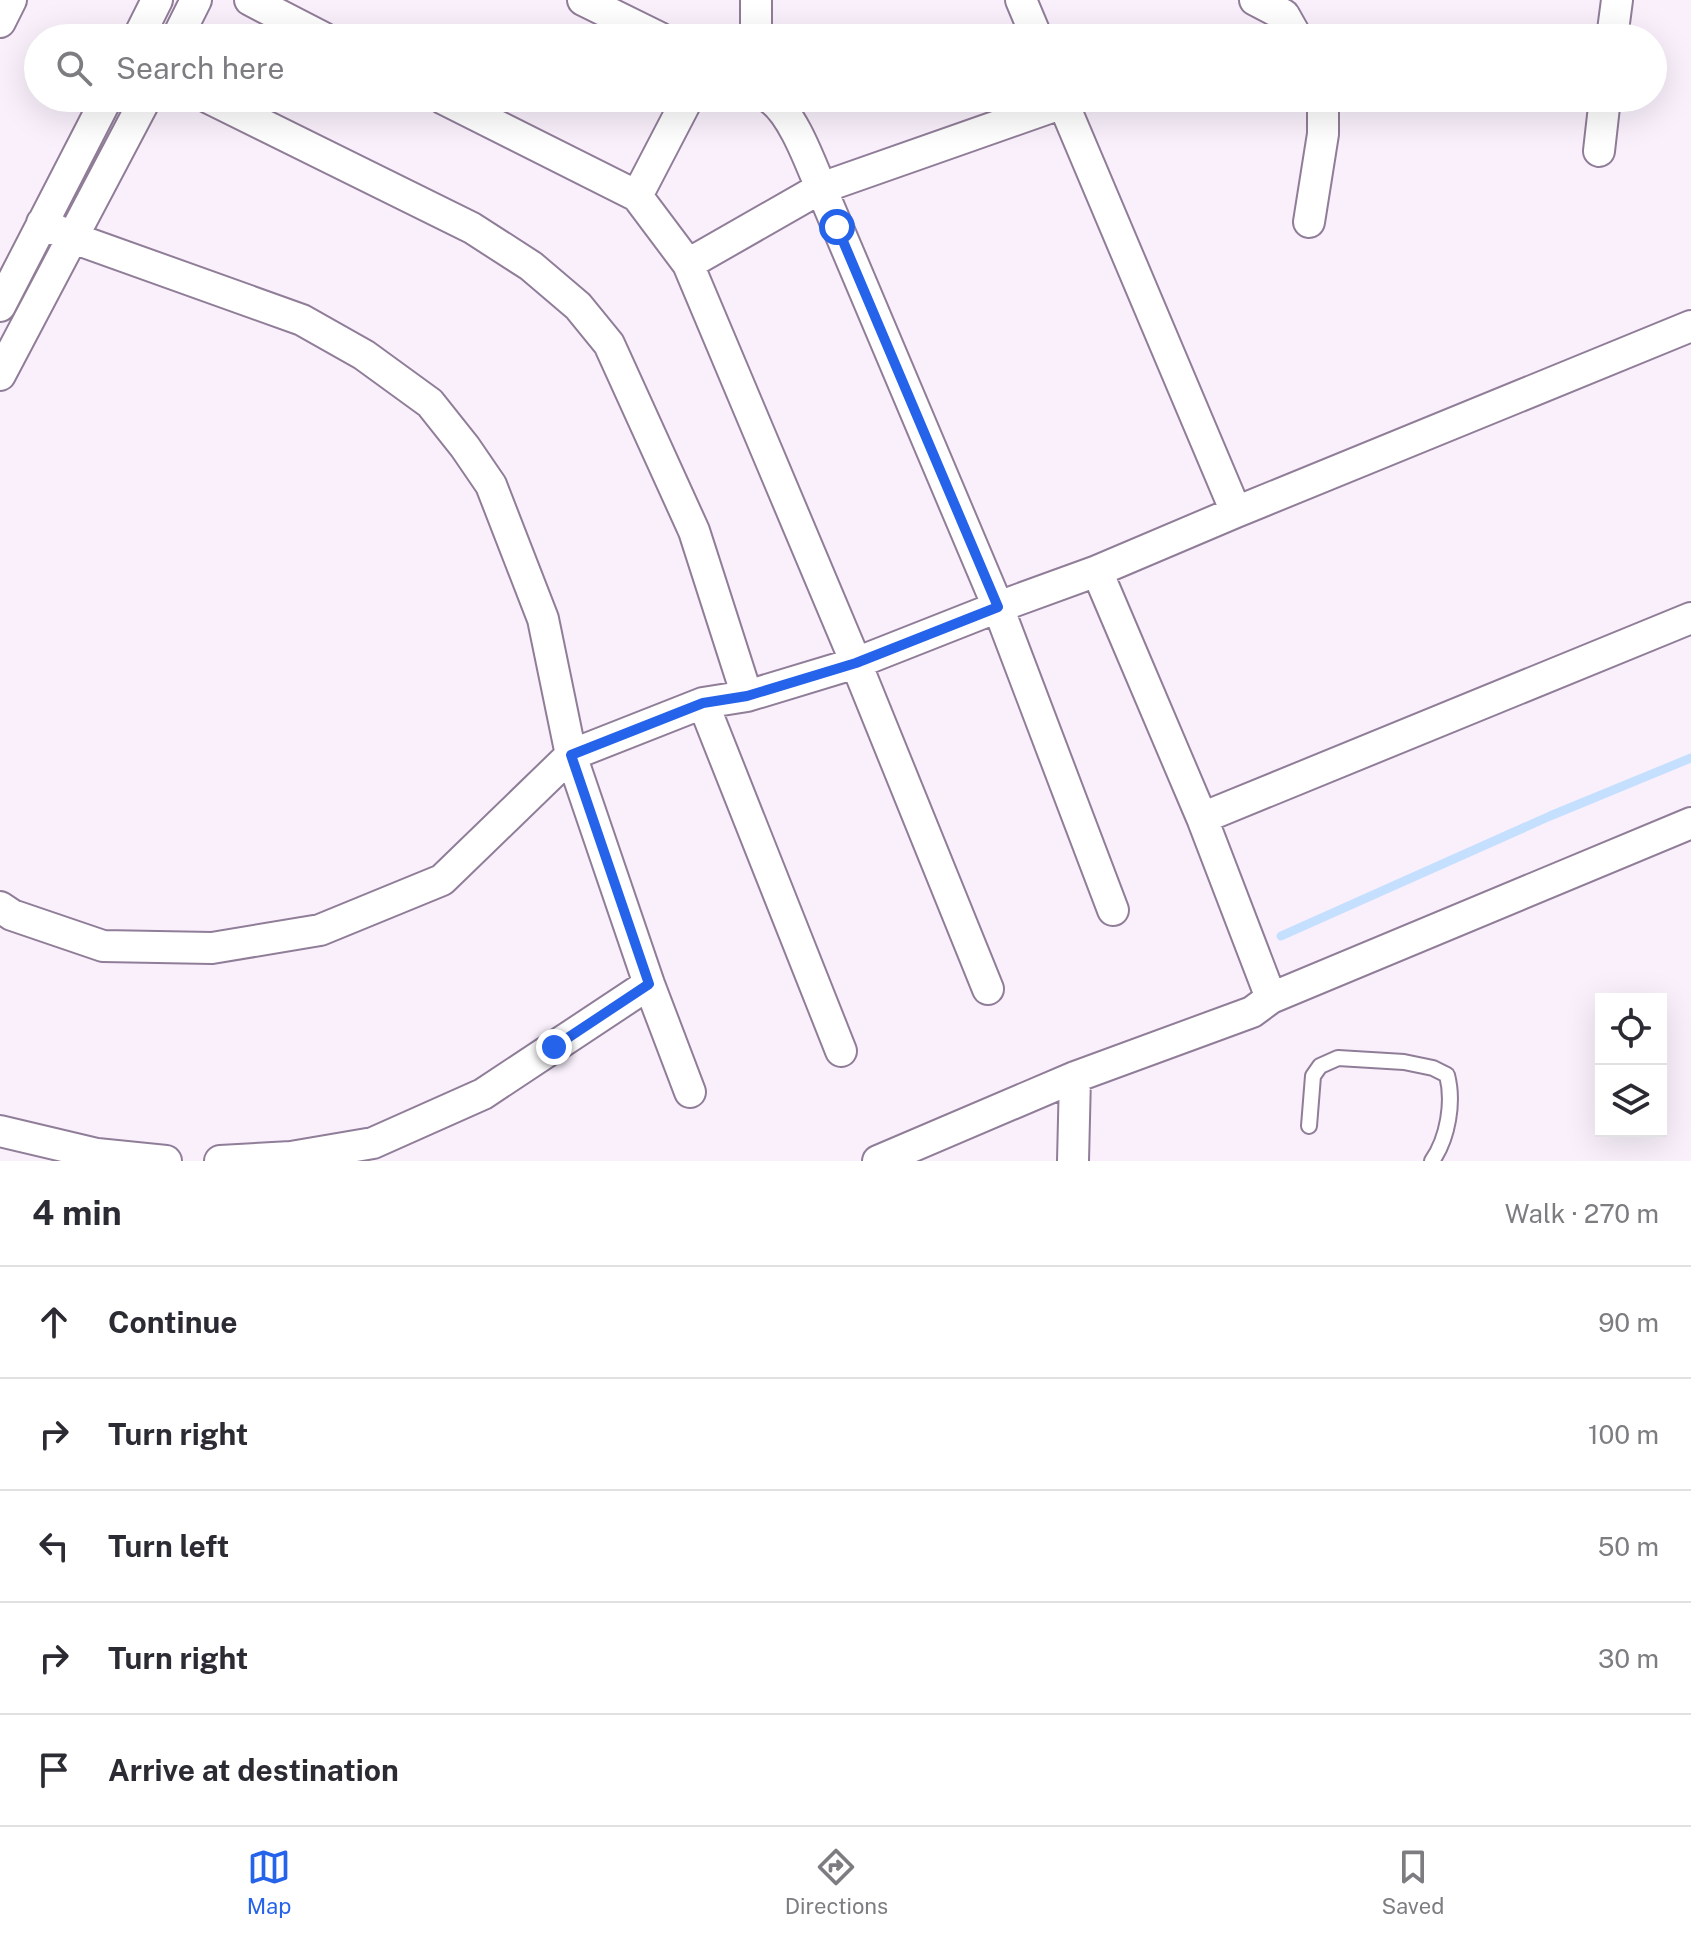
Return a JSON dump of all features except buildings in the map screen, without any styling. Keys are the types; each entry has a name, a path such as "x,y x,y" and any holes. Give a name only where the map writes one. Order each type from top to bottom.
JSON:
{"street":[{"path":"0,22 11,0"},
{"path":"145,24 157,0"},
{"path":"184,24 196,0"},
{"path":"250,0 297,24"},
{"path":"583,0 632,24"},
{"path":"756,0 756,24"},
{"path":"1021,0 1031,24"},
{"path":"1255,0 1284,15 1289,24"},
{"path":"1614,24 1617,0"},
{"path":"0,306 100,112"},
{"path":"0,375 139,112"},
{"path":"237,112 472,228 531,266 578,306 609,344 694,531 747,696"},
{"path":"470,112 637,196 688,264 856,663 988,989"},
{"path":"637,196 681,112"},
{"path":"783,112 795,131 821,188 998,607 1113,910"},
{"path":"688,264 821,188 1029,112"},
{"path":"1067,112 1236,512"},
{"path":"1309,222 1323,134 1323,112"},
{"path":"1599,151 1603,112"},
{"path":"42,223 73,238 302,320 364,355 430,403 465,447 491,485 543,619 571,755 649,984 690,1092"},
{"path":"0,907 12,915 103,946 212,948 320,930 442,880 571,755 703,703 747,696 856,663 1097,571 1691,326"},
{"path":"1097,571 1202,818 1271,998"},
{"path":"1202,818 1691,618"},
{"path":"703,703 841,1051"},
{"path":"878,1161 1075,1077 1252,1012 1271,998 1691,823"},
{"path":"220,1161 291,1157 373,1143 483,1094 649,984"},
{"path":"1073,1161 1075,1077"},
{"path":"0,1131 97,1154 166,1161"}],"lane":[{"path":"1309,1126 1313,1076 1320,1066 1338,1058 1404,1062 1433,1068 1447,1075 1450,1108 1441,1149 1432,1161"}],"waterway":[{"path":"1281,936 1550,816 1691,758"}],"route":[{"path":"554,1047 649,984 571,755 703,703 747,696 856,663 998,607 837,227"}]}
